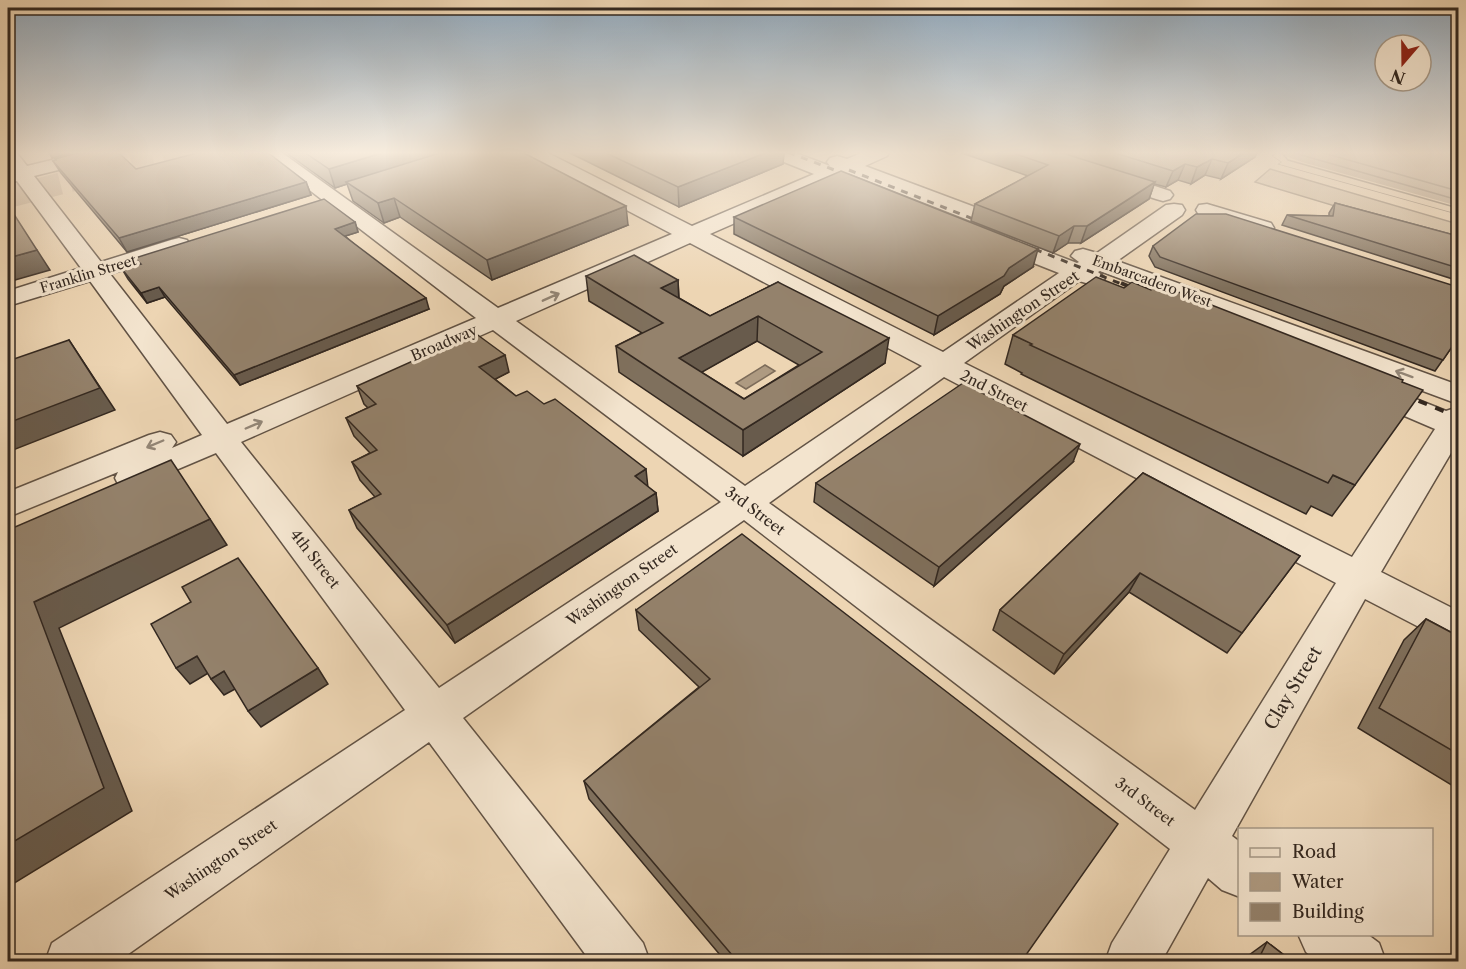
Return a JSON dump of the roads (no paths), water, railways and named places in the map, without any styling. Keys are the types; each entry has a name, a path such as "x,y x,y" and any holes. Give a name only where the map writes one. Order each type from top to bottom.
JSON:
{"street":[{"name":"4th Street","path":"33,197 95,272 624,962"},
{"name":"2nd Street","path":"618,197 1458,629"},
{"name":"Broadway","path":"8,505 215,430 683,231 756,197"},
{"name":"Embarcadero West","path":"918,197 1457,416"},
{"path":"1171,197 1284,235"},
{"path":"305,206 331,198"},
{"name":"3rd Street","path":"331,198 744,502 1220,858"},
{"name":"Washington Street","path":"71,962 1183,201"},
{"name":"Franklin Street","path":"8,299 193,241"},
{"name":"Embarcadero West","path":"1088,267 1272,351"},
{"path":"1349,382 1457,416"},
{"name":"Clay Street","path":"1131,962 1220,858 1359,578 1457,416"},
{"name":"Broadway","path":"8,532 215,430"},
{"path":"1327,936 1360,962"}],"water":[{"path":"1398,197 1458,197 1458,214"},
{"path":"765,365 775,371 746,389 736,383"}],"railway":[{"path":"918,197 986,224"},
{"path":"1022,244 1124,285"},
{"path":"1121,283 1142,292"},
{"path":"1402,394 1458,417"}]}
